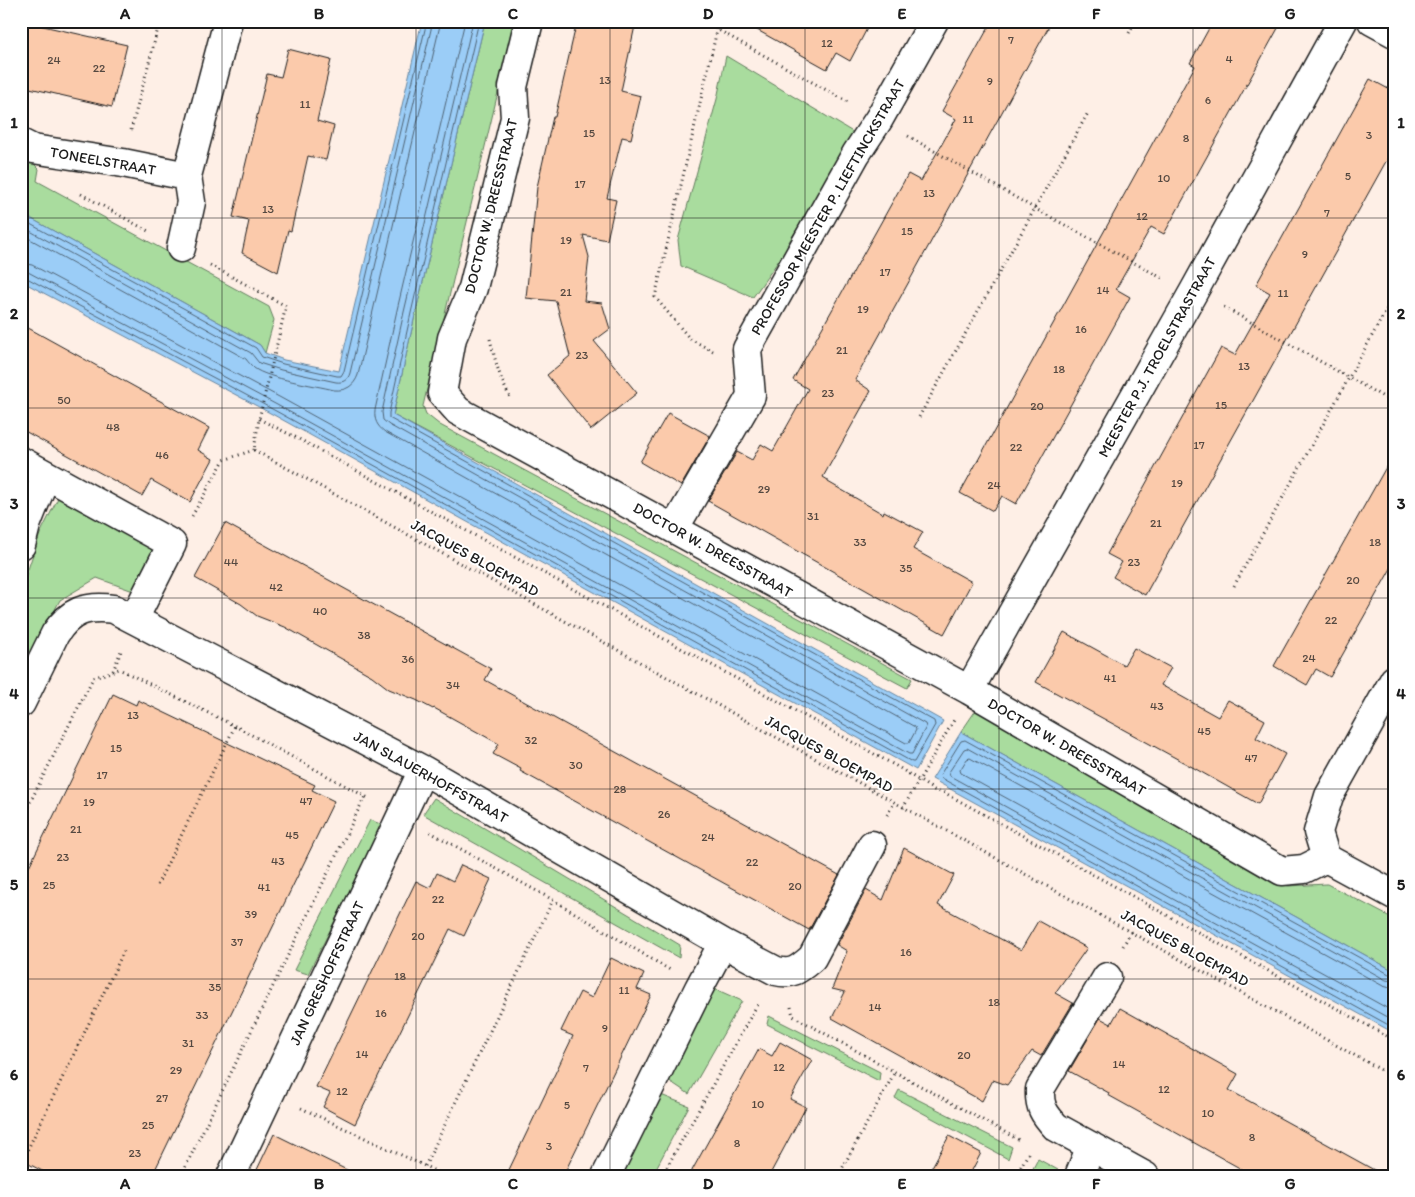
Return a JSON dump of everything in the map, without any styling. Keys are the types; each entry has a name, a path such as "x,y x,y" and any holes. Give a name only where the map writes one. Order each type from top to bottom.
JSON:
{"street":[{"path":"181,248 191,202 187,176 228,21"},
{"name":"DOCTOR W. DREESSTRAAT","path":"529,21 513,88 515,118 473,288 452,338 442,393 458,411 969,690 1282,871 1304,869 1326,858"},
{"name":"PROFESSOR MEESTER P. LIEFTINCKSTRAAT","path":"674,529 750,396 747,349 856,154 879,119 934,21"},
{"name":"MEESTER P.J. TROELSTRASTRAAT","path":"969,690 1343,21"},
{"path":"1372,21 1394,33"},
{"name":"TONEELSTRAAT","path":"21,143 33,149 123,163 187,176"},
{"path":"21,461 172,544 134,619"},
{"path":"21,545 26,525 46,475"},
{"name":"JAN SLAUERHOFFSTRAAT","path":"21,703 54,634 60,626 82,610 98,607 114,609 423,770 723,943 776,971 785,973"},
{"path":"1394,680 1329,796 1318,832 1326,858 1394,895"},
{"name":"JAN GRESHOFFSTRAAT","path":"231,1176 423,770"},
{"path":"785,973 796,971 812,958 872,846"},
{"path":"606,1176 723,943"},
{"path":"1107,977 1040,1089 1039,1101 1042,1110 1056,1127 1145,1176"},
{"path":"1079,1176 1091,1146"}],"path":[{"path":"123,163 160,21"},
{"path":"702,21 1034,208 1166,279 1194,290 1394,402"},
{"path":"722,21 717,30 655,298 690,339 749,370"},
{"path":"1129,33 1135,21"},
{"path":"919,417 1089,111"},
{"path":"473,288 486,304 489,335 498,371 530,433 526,448"},
{"path":"1234,586 1394,296"},
{"path":"172,544 187,525 224,460 254,450 259,417 275,349"},
{"path":"259,417 898,767 934,790 944,793 1394,1040"},
{"name":"JACQUES BLOEMPAD","path":"254,450 1394,1077"},
{"path":"21,820 93,678 119,669 235,726 366,796 553,900 699,988"},
{"path":"903,808 952,723"},
{"path":"157,885 235,726"},
{"path":"181,1176 366,796"},
{"path":"425,1166 553,900"},
{"path":"21,1163 124,951"},
{"path":"785,973 793,1016 1032,1147"},
{"path":"662,1176 756,1006 785,973"},
{"path":"838,1176 895,1072"},
{"path":"270,1093 446,1176"},
{"path":"1016,1176 1032,1147 1056,1127"}],"green space":[{"path":"485,21 515,21 423,406 426,414 440,425 912,679 907,688 393,415"},
{"path":"726,56 856,134 787,245 789,246 753,297 681,266 678,240 717,99"},
{"path":"21,154 39,169 37,181 269,307 274,320 265,353 260,345 21,213"},
{"path":"59,496 159,550 136,592 97,578 60,600 21,674 21,598 26,575 40,534"},
{"path":"976,710 1288,886 1327,884 1394,919 1394,971 961,732"},
{"path":"434,798 680,945 679,958 423,814"},
{"path":"370,820 383,825 308,974 294,970"},
{"path":"713,988 742,1001 689,1094 668,1080"},
{"path":"769,1016 880,1072 879,1081 767,1024"},
{"path":"899,1090 1012,1147 1008,1159 895,1098"},
{"path":"661,1095 689,1106 652,1176 622,1176"},
{"path":"1038,1159 1058,1170 1054,1176 1029,1176"}],"water":[{"path":"422,21 485,21 393,415 943,721 916,770 272,414 21,281 21,213 260,345 265,353 284,360 339,371"},
{"path":"961,732 1394,971 1394,1033 932,779"}],"building":[{"path":"21,21 127,45 112,107 21,86"},
{"path":"577,21 636,21 621,91 641,96 631,139 622,137 607,198 616,200 607,240 583,235 589,257 584,301 602,303 610,329 594,341 637,393 591,430 547,375 570,356 556,301 526,298 537,187"},
{"path":"741,21 871,21 850,61 836,53 827,69"},
{"path":"992,21 1052,21 855,380 871,391 823,477 828,482 883,514 884,511 923,532 913,549 972,582 944,634 708,501 737,452 752,460 761,444 773,451 808,389 793,380 908,174 921,181 956,119 942,111"},
{"path":"1213,21 1282,21 1164,234 1151,227 1116,289 1130,297 1016,504 1002,496 993,511 960,493 1195,66 1190,63"},
{"path":"288,49 331,60 317,121 334,126 326,160 308,156 291,231 288,230 278,272 242,253 249,221 233,217 267,74 281,77"},
{"path":"1370,79 1394,92 1394,147 1145,595 1113,577 1122,562 1107,554 1221,348 1235,355 1270,293 1256,285"},
{"path":"21,324 209,428 198,450 213,459 190,502 151,480 142,496 21,429"},
{"path":"668,413 710,436 681,486 640,462"},
{"path":"1394,453 1394,563 1330,677 1316,669 1307,685 1274,666"},
{"path":"225,523 491,669 485,680 839,875 809,930 520,771 521,769 493,754 499,744 434,708 389,689 372,676 285,627 257,616 241,604 195,578"},
{"path":"1064,632 1124,665 1134,648 1171,668 1161,685 1218,717 1228,700 1265,720 1256,738 1285,754 1258,804 1036,682"},
{"path":"113,694 136,705 138,700 315,785 312,790 334,801 152,1176 52,1176 21,1160 21,883"},
{"path":"904,848 954,875 938,905 1021,950 1038,921 1087,948 1055,993 1073,1003 1041,1056 1032,1051 1007,1085 993,1080 982,1101 832,1018 845,992 832,989 847,951 837,945 866,890 883,900"},
{"path":"461,865 491,879 464,936 450,929 355,1124 323,1107 330,1093 316,1087 416,881 430,888 437,873 453,881"},
{"path":"611,958 644,974 637,989 651,995 563,1176 506,1176 573,1036 561,1031 580,992 592,998"},
{"path":"1120,1008 1238,1074 1229,1090 1385,1176 1254,1176 1108,1095 1109,1093 1069,1071 1100,1018 1111,1024"},
{"path":"780,1042 812,1060 790,1099 806,1107 769,1176 689,1176 759,1049 772,1056"},
{"path":"274,1134 359,1176 254,1176"},
{"path":"949,1136 981,1153 969,1176 927,1176"}]}
